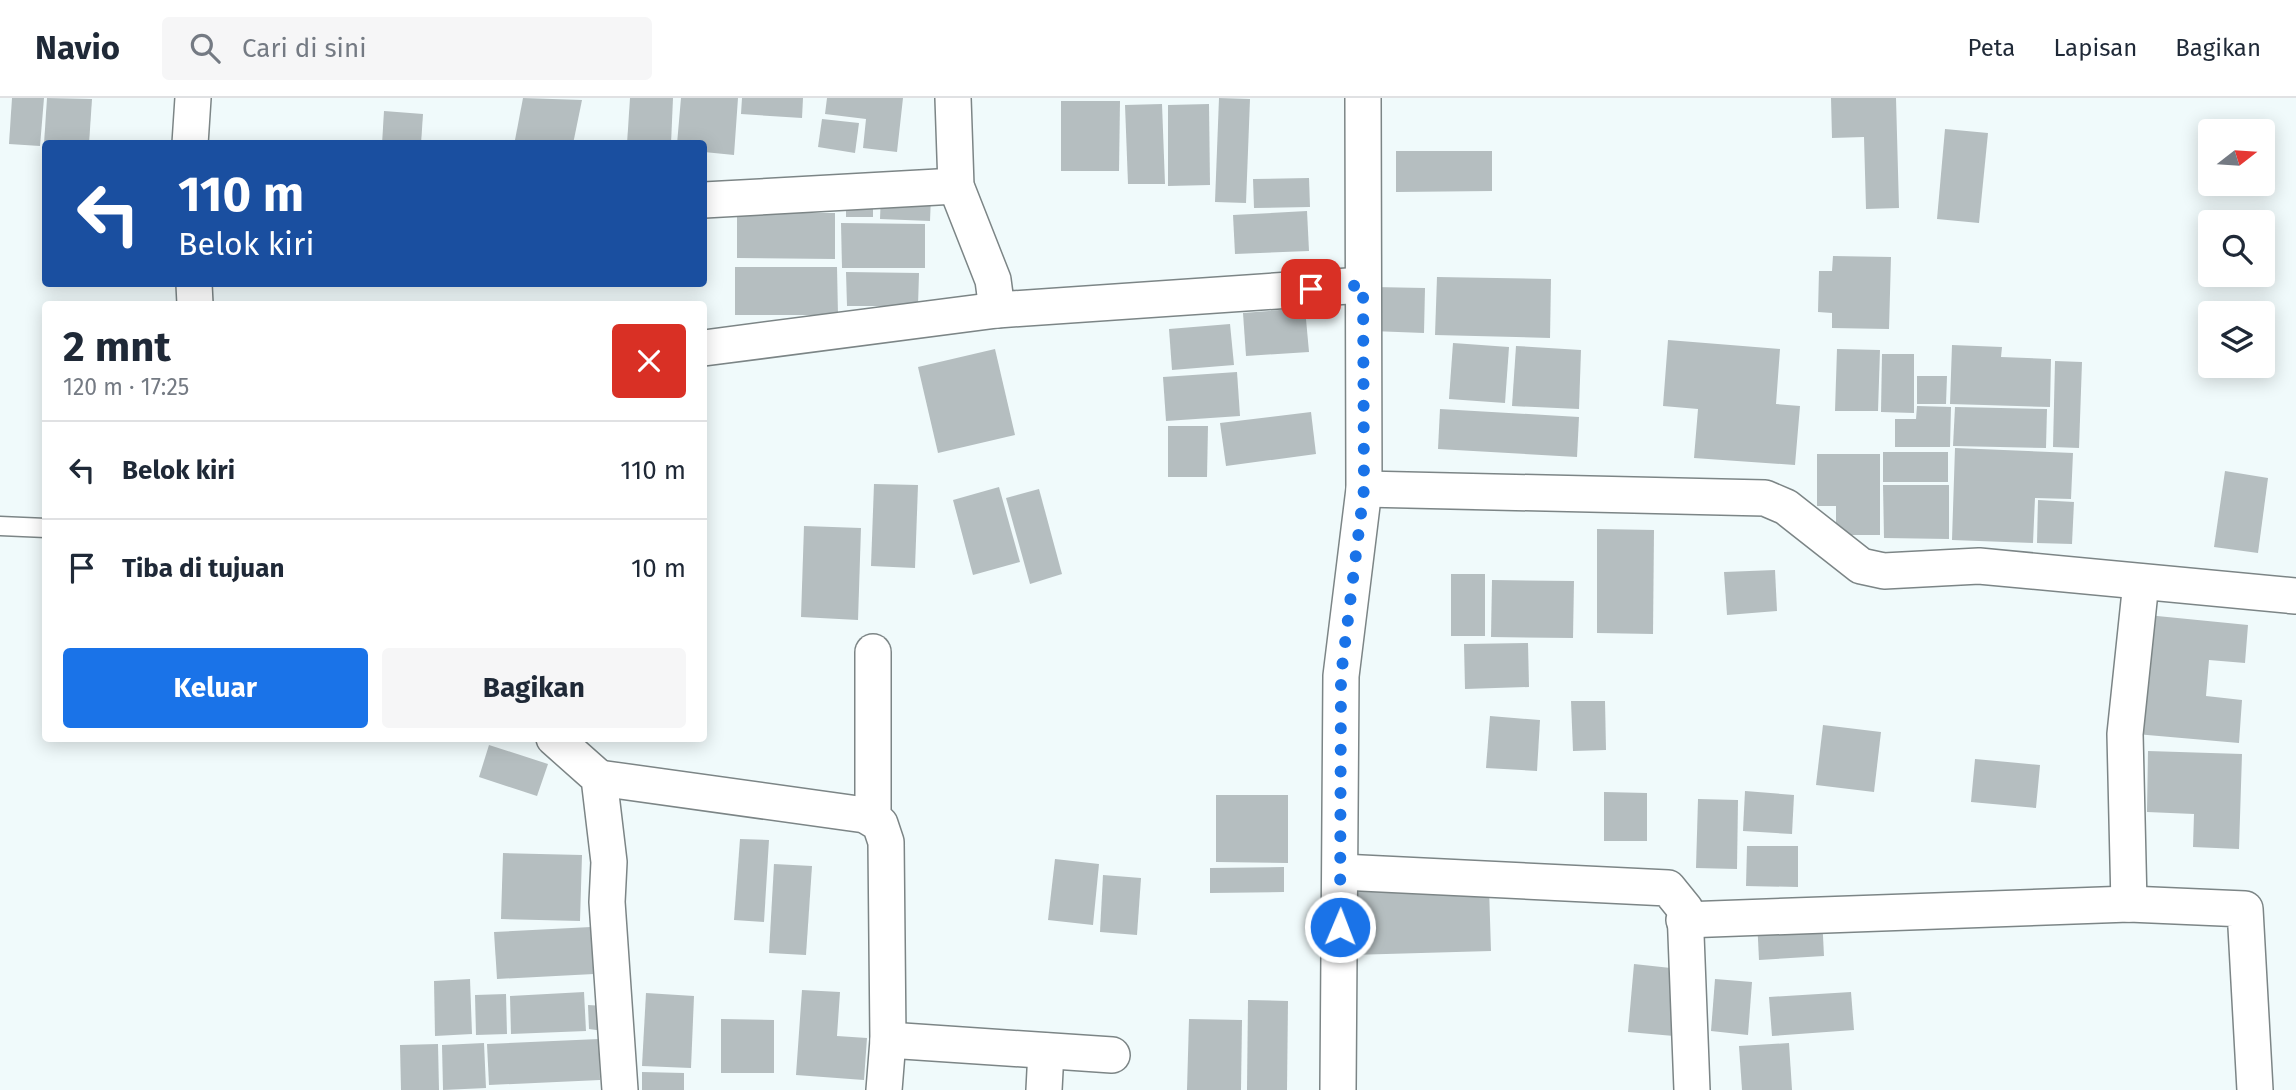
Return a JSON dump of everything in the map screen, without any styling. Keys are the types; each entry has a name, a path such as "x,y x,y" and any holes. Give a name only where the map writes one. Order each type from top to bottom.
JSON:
{"street":[{"path":"190,140 192,98"},
{"path":"953,98 956,186 993,280 997,310"},
{"path":"1338,1090 1341,676 1364,489 1363,98"},
{"path":"707,200 956,186"},
{"path":"707,348 997,310 1363,285"},
{"path":"1364,489 1765,498 1786,507 1861,566 1884,571 1979,566 2296,596"},
{"path":"2129,904 2125,734 2141,582"},
{"path":"873,652 873,818"},
{"path":"560,742 588,759 873,818 880,824 886,842 888,1040 884,1090"},
{"path":"588,759 609,862 607,902 620,1090"},
{"path":"1341,872 1668,888 1685,909 1692,1090"},
{"path":"1684,920 2129,904 2245,909 2255,1090"},
{"path":"888,1040 1112,1055"},
{"path":"1044,1090 1046,1051"}],"lane":[{"path":"0,526 42,528"}],"building":[{"path":"12,98 44,98 40,146 9,144"},
{"path":"47,98 92,99 89,140 44,140"},
{"path":"523,98 582,100 574,140 515,140"},
{"path":"630,98 673,98 671,140 627,140"},
{"path":"681,98 738,98 734,155 707,152 707,140 677,140"},
{"path":"742,98 803,98 802,118 741,114"},
{"path":"827,98 903,98 897,152 863,148 866,119 825,114"},
{"path":"1219,98 1250,99 1246,203 1215,202"},
{"path":"1831,98 1896,98 1899,208 1866,209 1864,137 1832,138"},
{"path":"1061,101 1120,101 1119,171 1061,171"},
{"path":"1162,104 1165,184 1128,184 1125,105"},
{"path":"1209,104 1210,185 1168,186 1168,105"},
{"path":"384,111 423,114 421,140 382,140"},
{"path":"822,119 859,123 855,153 818,147"},
{"path":"1945,129 1988,133 1979,223 1937,219"},
{"path":"1396,151 1492,151 1492,191 1396,192"},
{"path":"1309,178 1310,207 1254,208 1253,179"},
{"path":"881,193 931,195 930,221 880,219"},
{"path":"873,197 873,217 846,217 846,198"},
{"path":"1307,211 1309,251 1235,254 1233,215"},
{"path":"737,213 835,213 835,259 737,258"},
{"path":"841,223 925,224 925,268 842,268"},
{"path":"1833,256 1891,257 1889,329 1832,328 1832,313 1818,312 1819,271 1832,271"},
{"path":"735,267 837,267 838,315 735,315"},
{"path":"846,272 919,273 918,306 847,306"},
{"path":"1437,277 1551,279 1550,338 1435,335"},
{"path":"1374,287 1425,288 1424,333 1372,331"},
{"path":"1305,308 1309,352 1246,356 1243,313"},
{"path":"1230,324 1234,365 1172,370 1169,329"},
{"path":"1668,340 1780,349 1776,404 1800,406 1795,465 1694,458 1698,409 1663,406"},
{"path":"1453,343 1509,347 1505,403 1449,399"},
{"path":"1952,345 2002,347 2001,357 2051,359 2050,407 1950,404"},
{"path":"1516,346 1581,350 1579,409 1512,406"},
{"path":"995,349 1015,435 938,453 918,367"},
{"path":"1837,349 1880,350 1878,411 1835,411"},
{"path":"1882,354 1914,354 1914,413 1881,412"},
{"path":"2055,361 2082,362 2079,448 2053,447"},
{"path":"1237,372 1240,416 1166,421 1163,377"},
{"path":"1917,376 1947,376 1946,404 1917,404"},
{"path":"1917,406 1951,407 1950,447 1895,447 1895,419 1916,419"},
{"path":"1955,407 2047,409 2046,448 1953,446"},
{"path":"1440,409 1579,417 1577,457 1438,449"},
{"path":"1311,412 1316,454 1226,466 1220,423"},
{"path":"1168,426 1208,426 1207,477 1168,477"},
{"path":"1955,448 2073,453 2071,499 2035,498 2033,543 1952,540"},
{"path":"1883,452 1948,452 1948,482 1883,482"},
{"path":"1817,454 1880,454 1880,535 1836,535 1836,506 1817,506"},
{"path":"2225,471 2268,478 2258,553 2214,547"},
{"path":"874,484 918,485 915,568 871,566"},
{"path":"1883,485 1949,485 1949,539 1884,538"},
{"path":"999,487 1020,562 973,575 953,500"},
{"path":"1039,489 1062,574 1030,584 1006,498"},
{"path":"2038,500 2074,502 2072,544 2037,543"},
{"path":"804,526 861,528 858,620 801,617"},
{"path":"1597,529 1654,530 1653,634 1597,633"},
{"path":"1775,570 1777,611 1727,615 1724,572"},
{"path":"1451,574 1485,574 1485,636 1451,636"},
{"path":"1492,580 1574,581 1573,638 1491,637"},
{"path":"2147,615 2248,625 2245,663 2209,660 2206,696 2242,700 2239,743 2136,734"},
{"path":"1528,643 1529,687 1465,689 1464,644"},
{"path":"1571,701 1605,701 1606,750 1573,751"},
{"path":"1490,716 1540,720 1537,771 1486,768"},
{"path":"1823,725 1881,732 1874,792 1816,785"},
{"path":"489,745 548,764 537,796 479,777"},
{"path":"2148,751 2242,754 2239,849 2193,847 2194,814 2147,812"},
{"path":"1975,759 2040,765 2036,808 1971,802"},
{"path":"1745,791 1794,795 1792,834 1743,831"},
{"path":"1604,792 1647,793 1647,841 1604,841"},
{"path":"1216,795 1288,795 1288,863 1216,862"},
{"path":"1698,799 1738,800 1737,869 1696,868"},
{"path":"740,839 769,840 764,922 734,920"},
{"path":"1747,846 1798,846 1798,887 1746,886"},
{"path":"503,853 582,855 580,921 501,919"},
{"path":"1055,859 1099,864 1093,925 1048,920"},
{"path":"774,864 812,866 806,955 769,953"},
{"path":"1284,867 1284,892 1210,893 1210,868"},
{"path":"1103,875 1141,878 1137,935 1100,932"},
{"path":"1489,888 1491,951 1351,955 1349,892"},
{"path":"1822,916 1824,956 1759,960 1757,919"},
{"path":"591,927 594,974 497,979 494,932"},
{"path":"1634,964 1680,969 1674,1036 1628,1032"},
{"path":"470,979 472,1034 435,1036 434,981"},
{"path":"1715,979 1752,982 1748,1035 1711,1031"},
{"path":"802,990 840,992 837,1036 867,1038 864,1080 796,1075"},
{"path":"584,992 586,1031 511,1034 510,996"},
{"path":"1851,992 1854,1030 1772,1036 1769,997"},
{"path":"646,993 694,996 691,1068 642,1066"},
{"path":"506,994 507,1034 476,1035 475,995"},
{"path":"1248,1000 1288,1001 1287,1090 1247,1090"},
{"path":"588,1005 605,1006 604,1031 589,1029"},
{"path":"721,1019 774,1020 774,1073 721,1073"},
{"path":"1189,1019 1242,1020 1241,1090 1187,1090"},
{"path":"599,1039 600,1080 489,1085 487,1044"},
{"path":"484,1043 486,1088 443,1090 442,1045"},
{"path":"1789,1043 1792,1090 1742,1090 1739,1046"},
{"path":"438,1044 439,1090 401,1090 400,1045"},
{"path":"642,1072 684,1073 684,1090 642,1090"}],"route":[{"path":"1311,289 1363,285 1364,489 1341,676 1340,927"}]}
